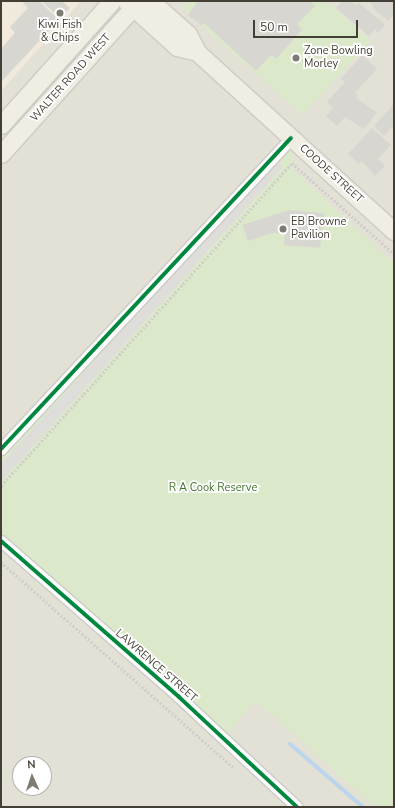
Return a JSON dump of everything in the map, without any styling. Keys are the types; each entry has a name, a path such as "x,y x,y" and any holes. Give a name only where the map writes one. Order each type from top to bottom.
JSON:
{"main road":[{"name":"WALTER ROAD WEST","path":"1,126 112,1"},
{"name":"COODE STREET","path":"151,1 188,34 197,52 394,231"},
{"path":"171,1 178,25"},
{"name":"WALTER ROAD WEST","path":"1,154 133,3"},
{"name":"COODE STREET","path":"133,3 177,47 197,52"}],"street":[{"path":"1,449 291,138"},
{"name":"LAWRENCE STREET","path":"1,541 179,697 297,807"}],"path":[{"path":"1,486 292,163 394,254"},
{"path":"1,562 236,769"}],"shaded area":[{"path":"1,1 394,1 394,807 1,807"},
{"path":"1,1 81,1 1,91"},
{"path":"277,160 283,167 1,482 1,464"}],"green space":[{"name":"Zone Bowling Morley","path":"184,1 327,1 371,41 302,115 186,11"},
{"name":"R A Cook Reserve","path":"291,138 294,171 394,263 394,807 375,807 256,701 223,738 1,541 1,449"}],"building":[{"path":"25,1 39,1 59,20 1,82 1,49 15,33 10,27 28,8 23,3"},
{"name":"Kiwi Fish & Chips","path":"41,1 62,1 70,8 60,18"},
{"path":"198,1 309,1 315,6 297,24 302,30 276,59 271,55 256,71 204,23 201,25 188,15"},
{"path":"342,1 352,1 354,5 359,3 385,25 378,33 375,29 369,36 336,8"},
{"path":"370,1 394,1 394,15 388,21 374,9"},
{"path":"362,55 377,69 355,93 358,95 356,98 377,113 364,129 345,117 337,126 326,116 333,108 327,102 345,82 341,79"},
{"path":"394,104 394,129 392,127 384,136 374,126"},
{"path":"372,128 391,145 378,159 385,166 375,176 362,161 359,164 348,154"},
{"name":"EB Browne Pavilion","path":"289,210 324,213 320,248 284,245 285,234 272,233 248,241 242,225"}],"waterway":[{"path":"290,744 363,807"}],"cycle path":[{"path":"1,449 291,138"},
{"path":"1,541 179,697 297,807"}],"place":[{"name":"Kiwi Fish & Chips","path":"60,13"},
{"name":"Zone Bowling Morley","path":"296,58"},
{"name":"EB Browne Pavilion","path":"283,229"}]}
